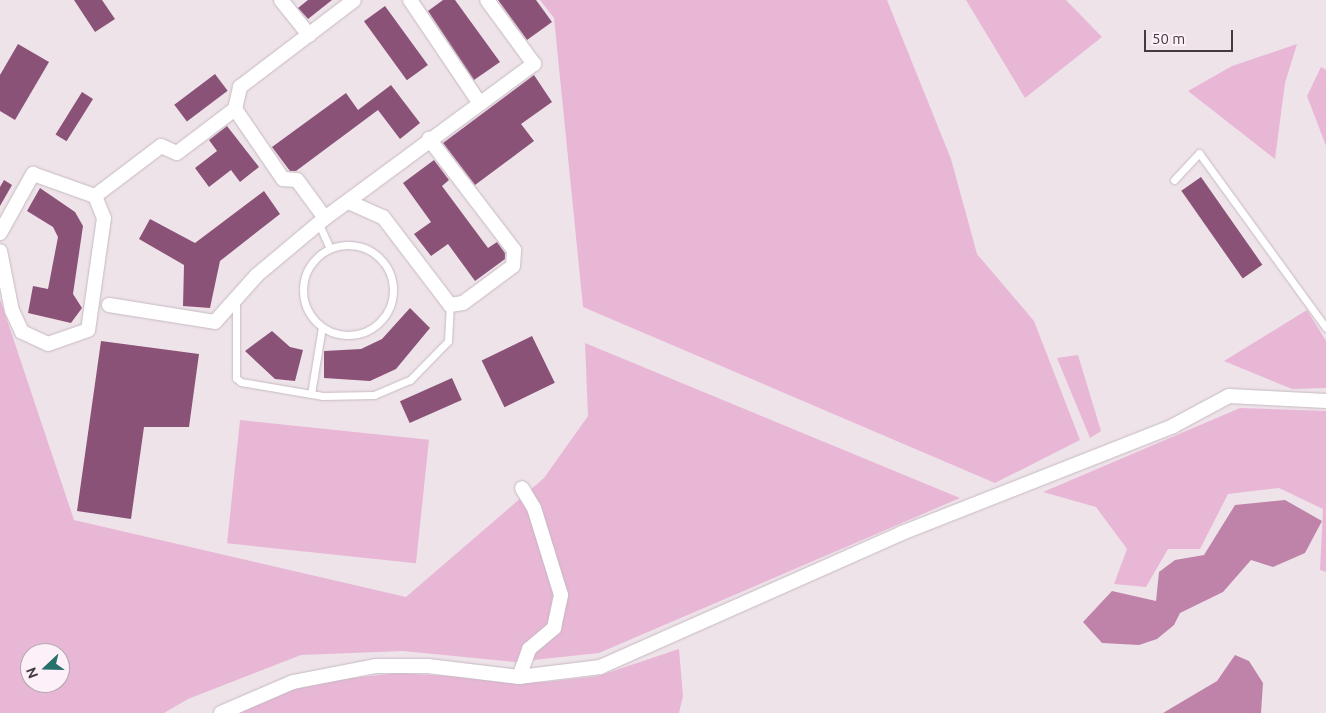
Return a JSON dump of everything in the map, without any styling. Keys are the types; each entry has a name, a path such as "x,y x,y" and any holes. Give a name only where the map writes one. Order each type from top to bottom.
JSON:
{"street":[{"path":"281,0 309,34"},
{"path":"95,196 161,146 177,154 235,109 240,87 354,0"},
{"path":"410,0 478,101"},
{"path":"109,305 215,322 256,275 322,221 351,203 478,101 534,64 487,0"},
{"path":"235,109 283,179 297,180 322,221"},
{"path":"351,203 383,217 450,305 463,303 513,266 514,250 429,139"},
{"path":"0,233 33,174 95,196 104,218 88,330 48,344 22,332 12,311 0,251"},
{"path":"221,713 293,682 376,666 428,666 518,677 600,667 660,644 902,533 1173,426 1229,396 1326,401"},
{"path":"518,677 529,649 554,628 560,595 534,508 522,488"}],"lane":[{"path":"1174,180 1199,153 1326,328"},
{"path":"322,221 330,249"},
{"path":"359,247 372,253 386,267 393,290 384,318 373,328 346,336 322,327 310,315 303,291 311,265 330,249 359,247"},
{"path":"236,299 236,378 241,382 311,394 374,395 410,380 448,341 450,305"},
{"path":"311,394 322,327"}],"shaded area":[{"path":"540,0 887,0 951,159 977,254 1034,321 1080,440 995,483 583,307 554,18"},
{"path":"966,0 1066,0 1102,37 1025,98"},
{"path":"1297,44 1285,83 1275,159 1188,91 1232,66"},
{"path":"1321,67 1326,70 1326,146 1307,96"},
{"path":"0,299 74,520 406,597 544,478 588,416 585,343 960,498 599,653 515,662 403,651 301,655 188,699 164,713 0,713"},
{"path":"1307,310 1326,341 1326,388 1292,389 1224,361"},
{"path":"1078,355 1101,431 1090,438 1057,358"},
{"path":"1240,408 1326,411 1326,572 1320,570 1323,509 1279,488 1228,494 1200,549 1168,549 1146,587 1114,584 1127,549 1096,507 1043,492"},
{"path":"240,420 429,440 416,563 227,543"},
{"path":"1285,500 1322,521 1305,553 1273,567 1251,560 1223,592 1180,613 1174,625 1157,639 1139,645 1102,643 1083,622 1112,591 1156,601 1159,572 1175,560 1204,555 1235,505"},
{"path":"679,649 683,696 679,713 234,713 284,692 334,680 398,673 546,682 598,676"},
{"path":"1235,655 1249,661 1263,683 1261,713 1163,713 1217,681"}],"building":[{"path":"74,0 102,0 115,19 95,32"},
{"path":"308,0 332,0 308,19 298,8"},
{"path":"443,0 455,0 500,62 474,80 428,11"},
{"path":"498,0 536,0 552,22 527,40"},
{"path":"385,6 428,65 407,80 364,21"},
{"path":"18,44 49,62 15,120 0,111 0,75"},
{"path":"215,74 228,91 187,121 174,105"},
{"path":"534,75 552,102 521,124 534,141 475,185 443,143"},
{"path":"391,85 420,123 400,139 378,110 296,171 290,171 272,147 346,93 358,110"},
{"path":"82,92 93,99 67,141 56,134"},
{"path":"227,126 259,167 240,182 231,170 209,187 195,168 217,151 209,140"},
{"path":"434,160 449,180 442,186 488,248 497,242 505,253 505,259 475,281 448,244 431,256 414,234 431,222 403,183"},
{"path":"1201,177 1262,265 1243,278 1181,191"},
{"path":"4,180 12,185 0,206 0,187"},
{"path":"40,188 75,212 83,226 73,294 82,308 71,323 28,313 33,286 48,289 58,237 53,227 27,211"},
{"path":"264,191 280,214 220,261 210,308 183,306 184,265 139,239 150,219 195,243"},
{"path":"410,308 430,328 396,369 370,381 324,378 324,351 361,349 382,339"},
{"path":"272,331 290,347 303,350 295,381 275,379 245,351"},
{"path":"532,336 555,383 504,407 482,361"},
{"path":"101,341 199,354 189,427 144,427 131,519 77,511"},
{"path":"452,378 462,400 410,423 400,401"}]}
